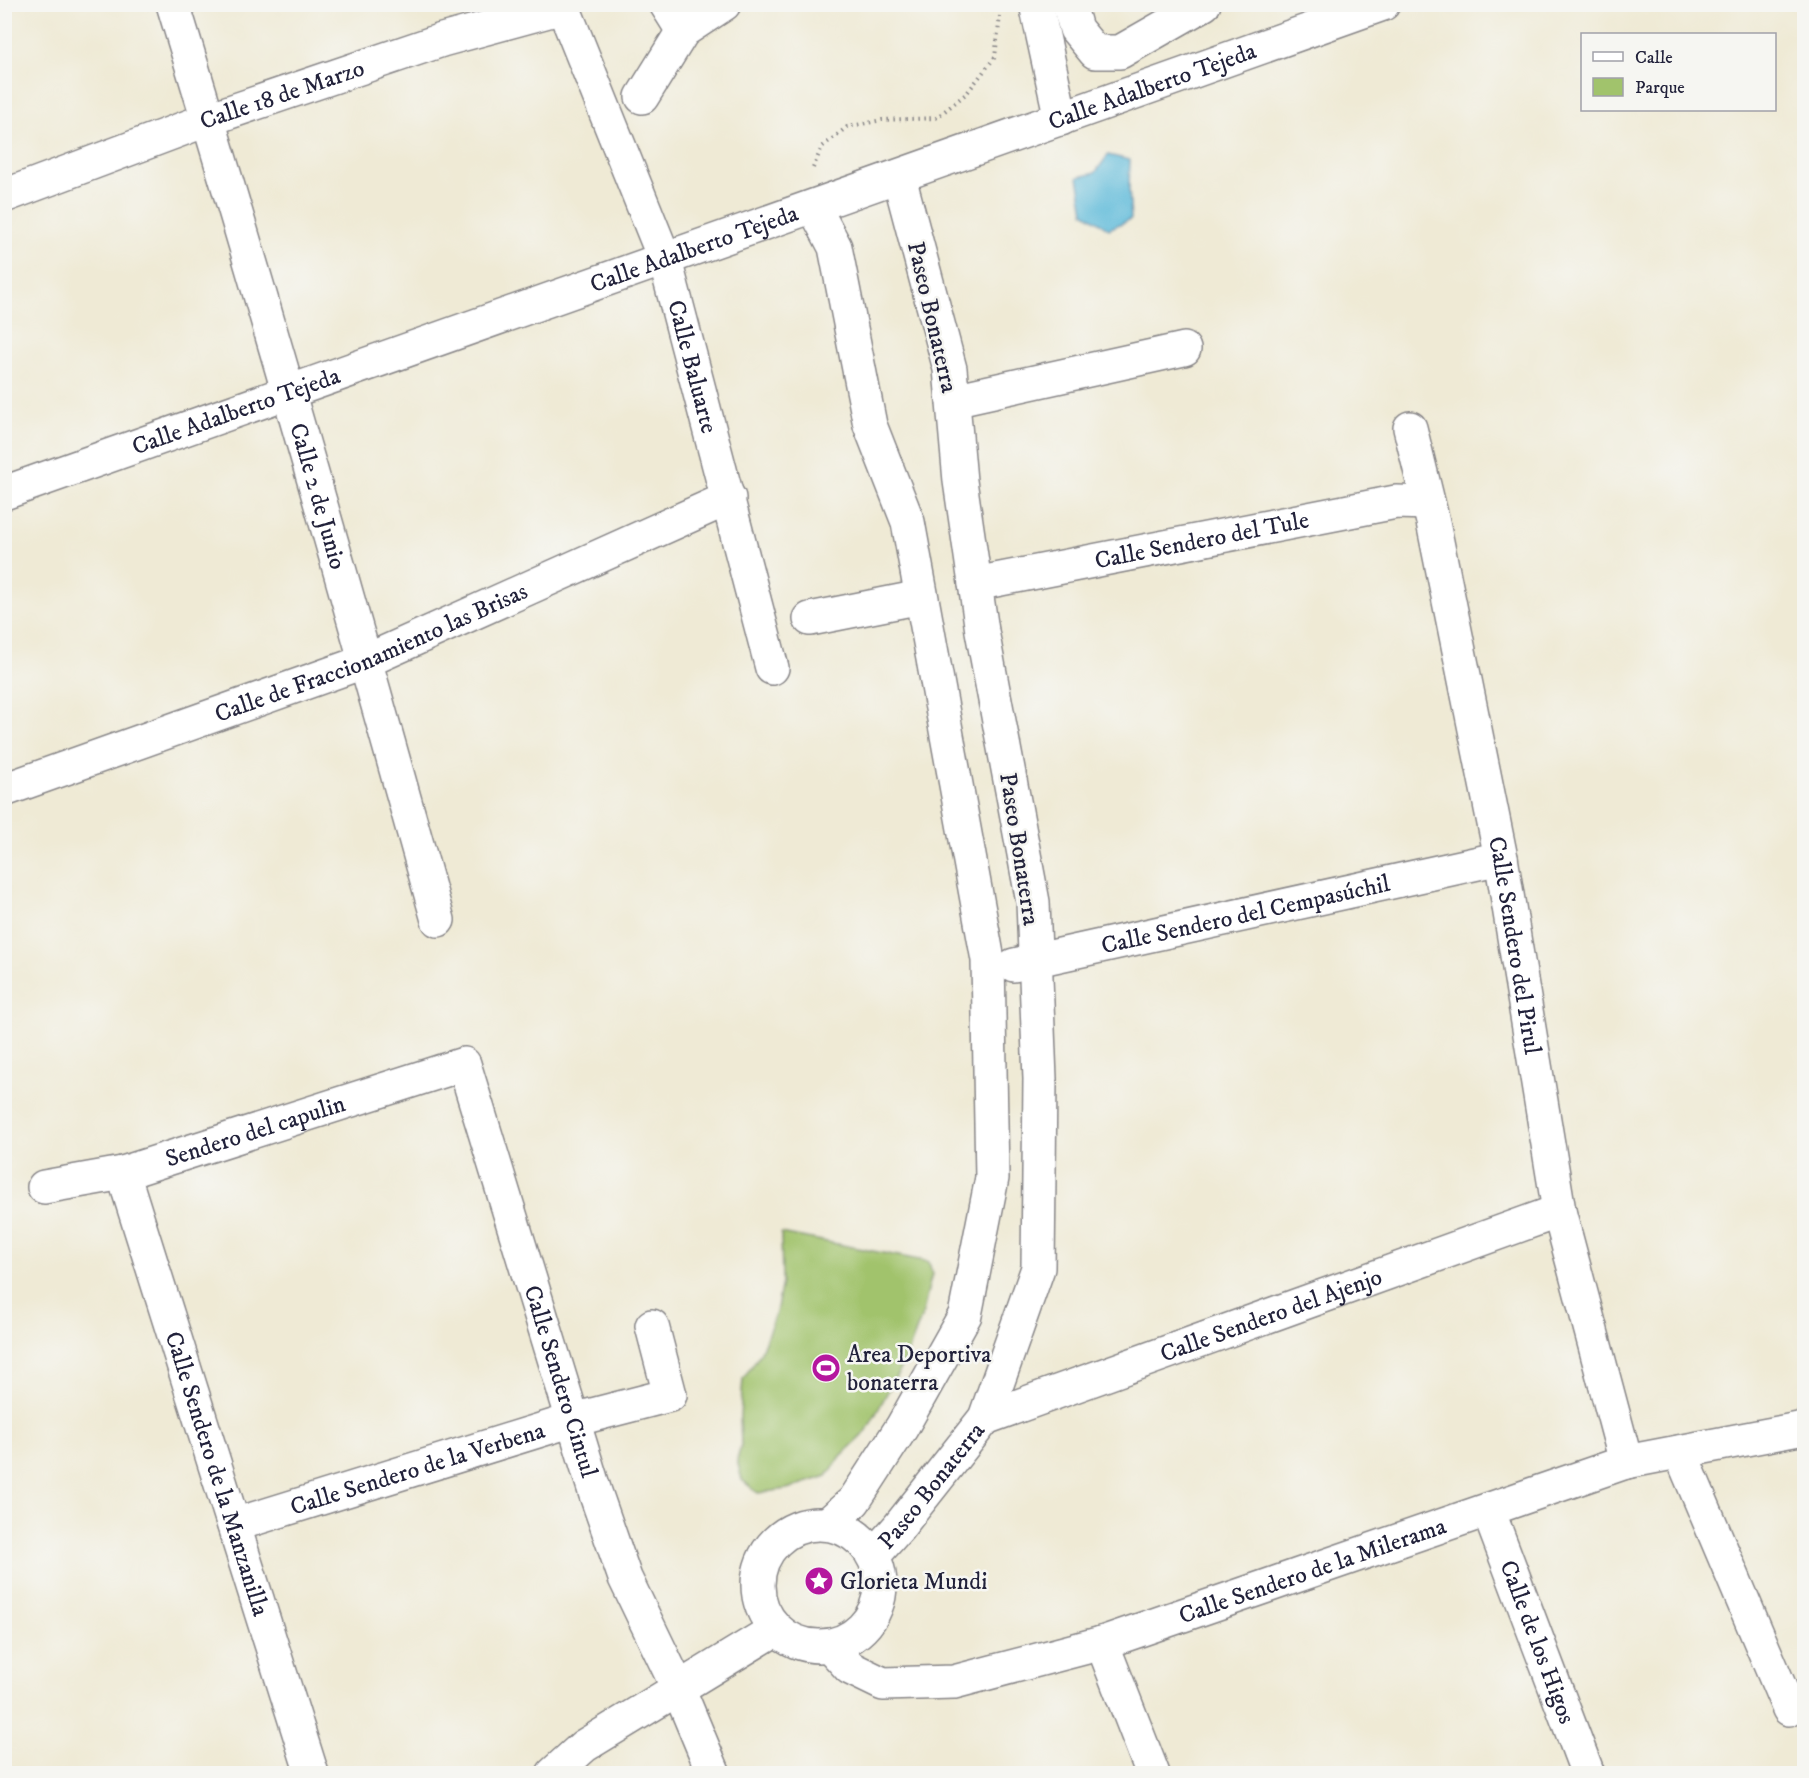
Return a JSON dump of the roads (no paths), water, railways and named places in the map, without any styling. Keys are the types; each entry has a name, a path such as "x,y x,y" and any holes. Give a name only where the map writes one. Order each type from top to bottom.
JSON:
{"street":[{"name":"Calle 2 de Junio","path":"173,4 289,393 438,920"},
{"path":"642,97 675,18 724,4"},
{"path":"1036,4 1061,119"},
{"path":"1069,4 1076,29 1095,51 1120,52 1204,4"},
{"name":"Calle Adalberto Tejeda","path":"4,493 1383,4"},
{"name":"Calle 18 de Marzo","path":"4,196 208,119 442,40 563,6"},
{"name":"Calle Baluarte","path":"563,6 665,260 772,668"},
{"name":"Paseo Bonaterra","path":"874,1555 985,1418 1038,1268 1040,1079 1033,902 975,584 960,481 950,369 899,177"},
{"name":"Paseo Bonaterra","path":"814,207 835,247 870,425 908,522 988,960 992,1178 965,1315 902,1427 854,1501 829,1523"},
{"path":"953,400 1184,349"},
{"name":"Calle Sendero del Pirul","path":"1410,428 1433,522 1501,858 1559,1211 1626,1461"},
{"name":"Calle de Fraccionamiento las Brisas","path":"4,790 366,661 729,498"},
{"name":"Calle Sendero del Tule","path":"975,584 1396,501 1428,503"},
{"path":"810,619 921,597"},
{"name":"Calle Sendero del Cempasúchil","path":"988,971 1501,858"},
{"name":"Sendero del capulin","path":"44,1187 123,1173 464,1064"},
{"name":"Calle Sendero Cintul","path":"464,1064 595,1492 625,1578 679,1690 714,1773"},
{"name":"Calle Sendero de la Manzanilla","path":"123,1173 312,1773"},
{"name":"Calle Sendero del Ajenjo","path":"985,1418 1559,1211"},
{"name":"Calle Sendero de la Verbena","path":"234,1525 573,1420 670,1395 652,1326"},
{"name":"Calle Sendero de la Milerama","path":"830,1646 850,1668 883,1684 954,1682 1102,1642 1626,1461 1804,1428"},
{"path":"1680,1452 1789,1708"},
{"name":"Calle de los Higos","path":"1488,1510 1588,1773"},
{"path":"829,1523 855,1533 874,1555 882,1584 875,1612 856,1635 830,1646 810,1646 792,1641 776,1629 760,1602 758,1571 772,1543 798,1526 829,1523"},
{"path":"553,1773 584,1746 776,1629"},
{"path":"1102,1642 1153,1773"}],"water":[{"path":"1108,155 1130,160 1131,219 1109,229 1084,212 1078,177 1095,173"}],"place":[{"name":"Area Deportiva bonaterra","path":"826,1368"},
{"name":"Glorieta Mundi","path":"819,1581"}]}
